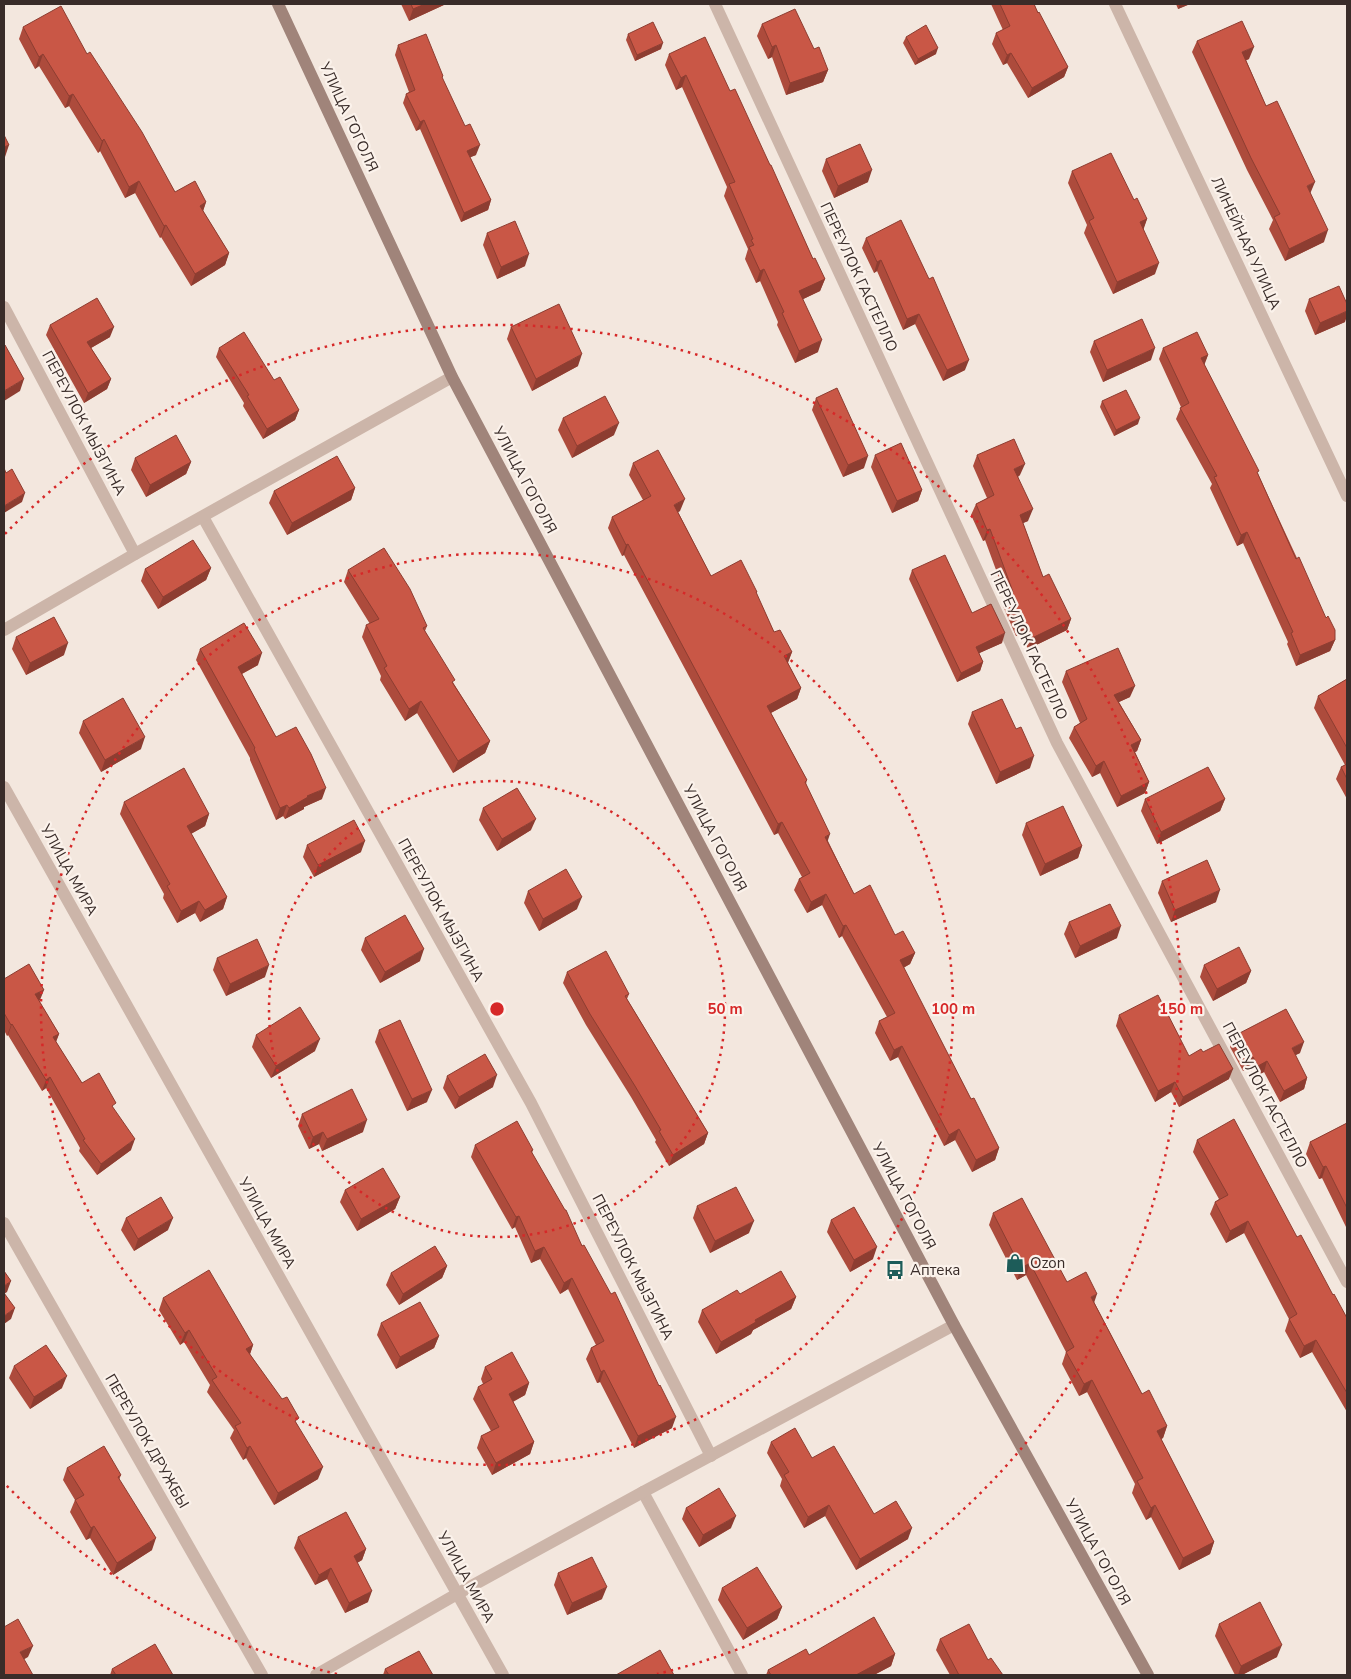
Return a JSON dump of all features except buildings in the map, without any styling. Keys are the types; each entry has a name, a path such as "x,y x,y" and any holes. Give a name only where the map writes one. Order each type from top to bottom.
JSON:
{"street":[{"name":"УЛИЦА ГОГОЛЯ","path":"278,4 452,377 954,1325 1148,1675"},
{"name":"ПЕРЕУЛОК ГАСТЕЛЛО","path":"715,4 1056,743 1347,1282"},
{"name":"ЛИНЕЙНАЯ УЛИЦА","path":"1115,4 1347,496"},
{"name":"ПЕРЕУЛОК МЫЗГИНА","path":"4,307 135,554"},
{"path":"4,630 135,554 452,377"},
{"name":"ПЕРЕУЛОК МЫЗГИНА","path":"204,517 531,1102 711,1456"},
{"name":"УЛИЦА МИРА","path":"4,788 502,1675"},
{"name":"ПЕРЕУЛОК ДРУЖБЫ","path":"4,1222 262,1675"},
{"path":"316,1675 457,1594 954,1325"},
{"path":"643,1492 742,1675"}],"place":[{"name":"Ozon","path":"1015,1263"},
{"name":"Аптека","path":"895,1270"}]}
